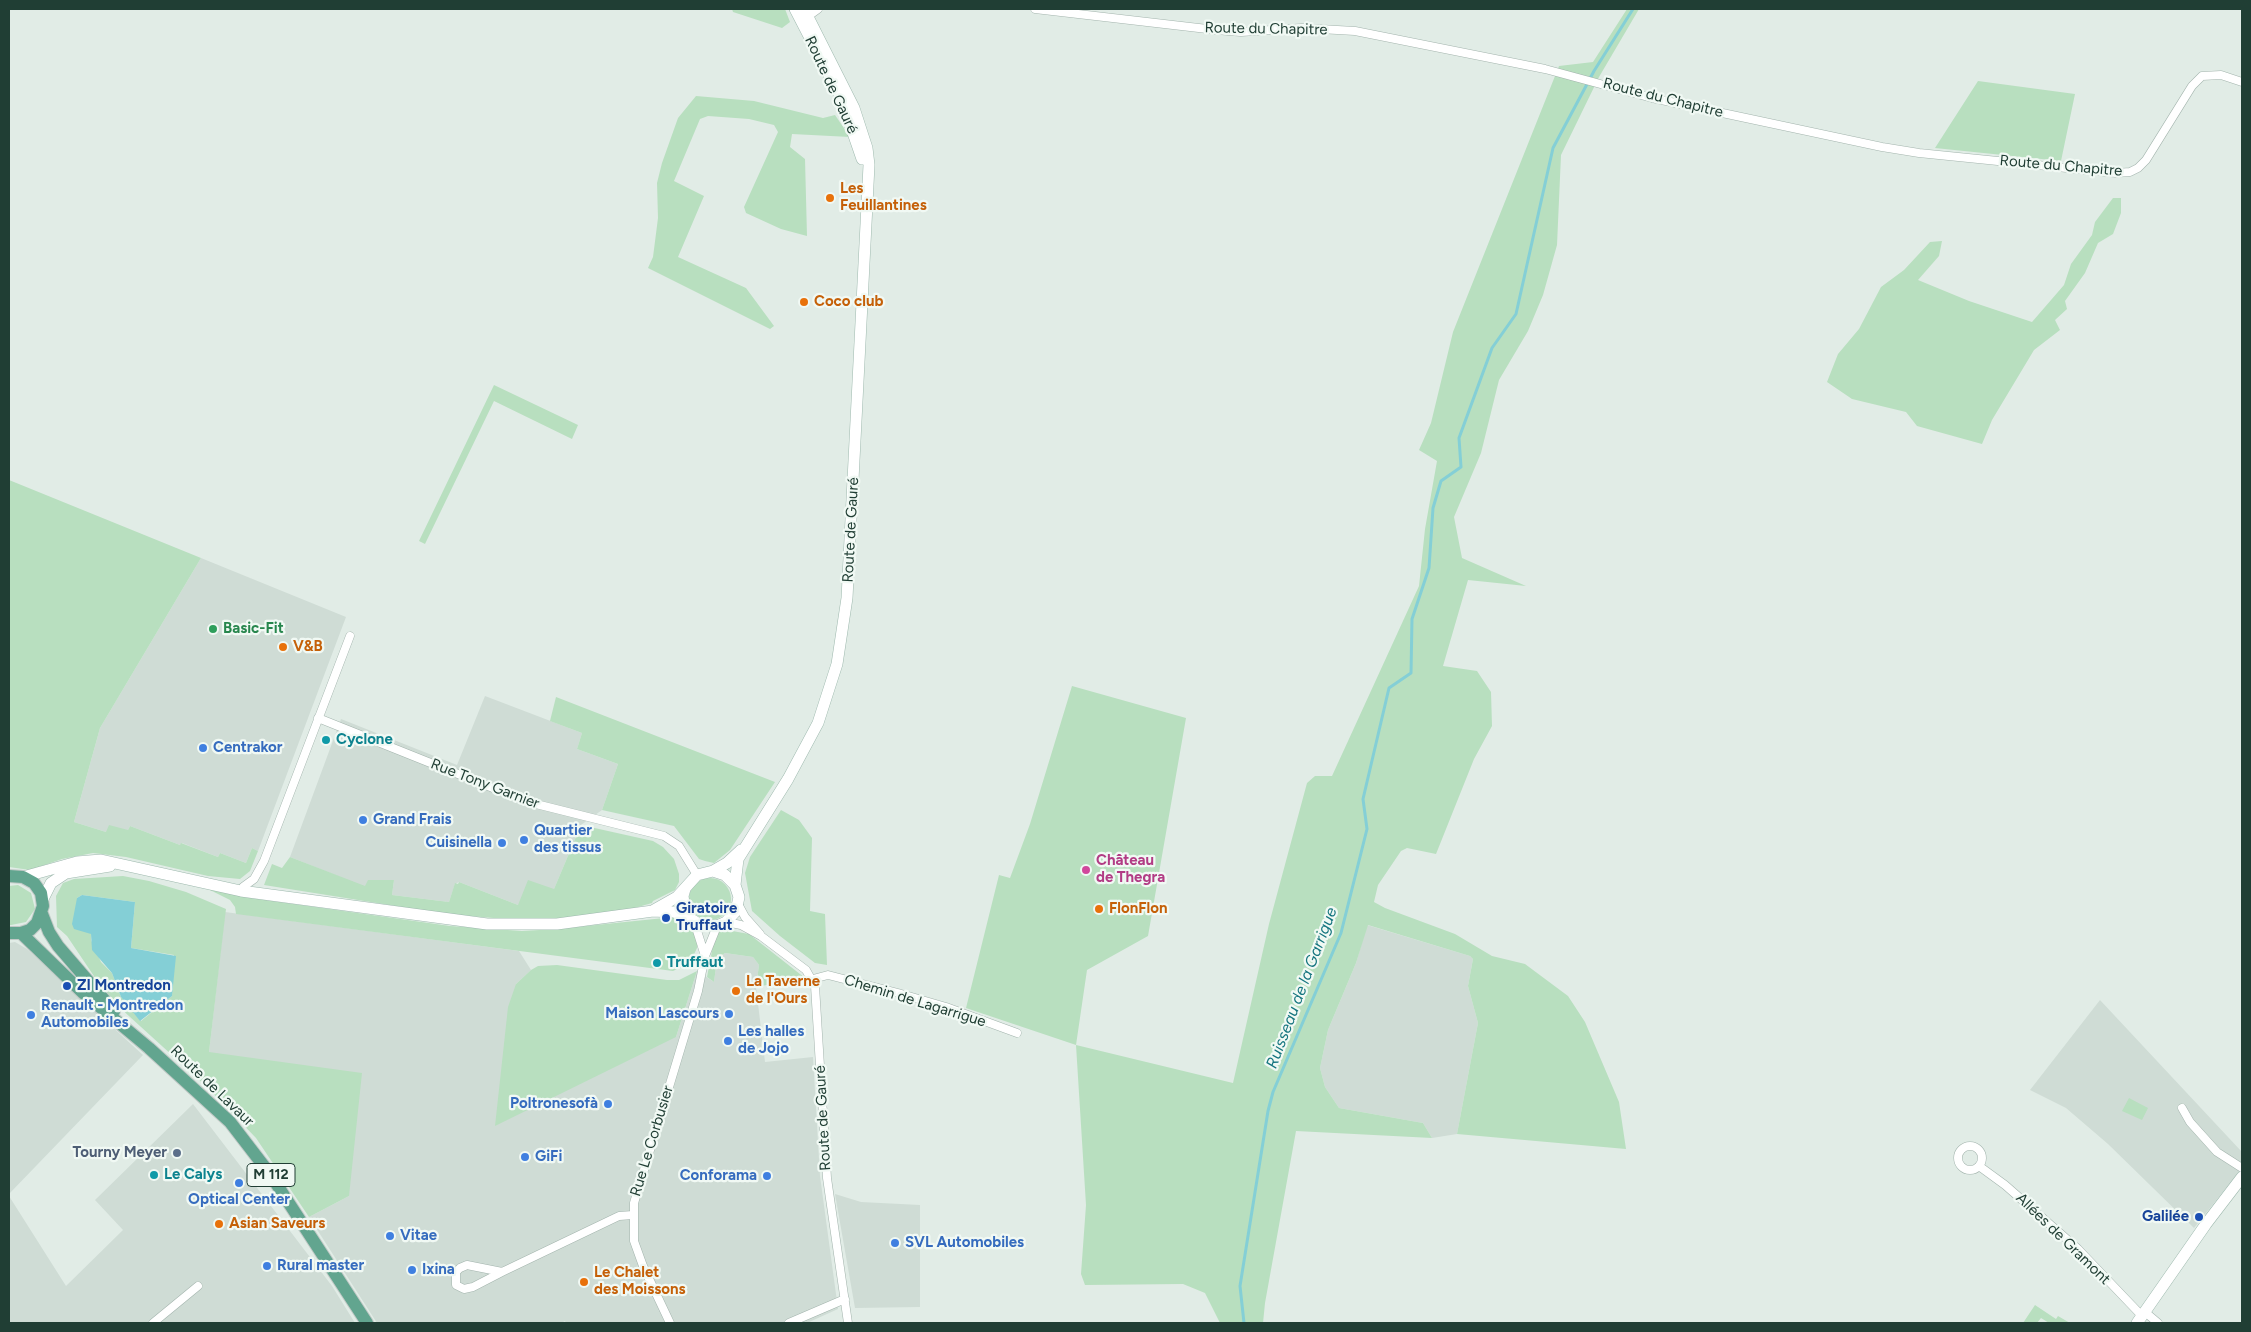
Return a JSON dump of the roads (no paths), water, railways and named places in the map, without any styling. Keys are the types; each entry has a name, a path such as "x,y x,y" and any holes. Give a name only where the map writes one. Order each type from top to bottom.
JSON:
{"main road":[{"path":"9,876 23,877 38,888 43,899 42,914 37,923 30,930 12,934"},
{"name":"Route de Lavaur","path":"42,914 49,932 72,964 149,1048"},
{"name":"Route de Lavaur","path":"12,934 149,1048 230,1122 255,1152 367,1323"}],"street":[{"path":"801,13 818,9"},
{"name":"Route du Chapitre","path":"1035,9 1241,32 1302,28 1355,31 1544,68 1652,98 1882,147 1919,153 2116,173 2130,172 2138,168 2146,160 2192,86 2202,76 2221,75 2242,82"},
{"name":"Route de Gauré","path":"735,884 738,860 788,780 818,723 834,678 843,634 850,567 870,166 862,128 854,108 801,13"},
{"path":"241,891 258,873 350,636"},
{"name":"Rue Tony Garnier","path":"318,718 528,802 664,836 678,846 697,875"},
{"name":"Route de Gauré","path":"712,871 727,863 746,845"},
{"path":"23,877 87,860 101,860 241,891 439,919 496,924 557,924 653,910 674,912 705,926 721,924 740,925 761,936 806,970 813,979"},
{"path":"43,899 51,884 66,872 119,864"},
{"path":"653,910 677,897 697,875 712,871 725,875 735,884 739,897 736,911 721,924"},
{"path":"685,888 683,903 692,919"},
{"path":"738,904 761,936"},
{"name":"Rue Le Corbusier","path":"692,919 705,956"},
{"name":"Rue Le Corbusier","path":"670,1323 634,1241 633,1215 636,1191 698,990 705,956 721,924"},
{"name":"Chemin de Lagarrigue","path":"813,979 828,975 898,993 946,1007 1017,1033"},
{"name":"Route de Gauré","path":"813,979 818,1006 827,1178 848,1323"},
{"path":"2182,1108 2190,1122 2217,1152 2242,1168"},
{"name":"Allées de Gramont","path":"1979,1166 2005,1184 2078,1249 2142,1317 2158,1323"},
{"path":"2142,1317 2206,1224 2242,1177"},
{"path":"502,1272 467,1265 456,1272 456,1284 464,1289 473,1287 619,1216 633,1215"},
{"path":"153,1323 198,1286"},
{"path":"789,1323 845,1299"}],"water":[{"path":"82,895 135,902 131,948 176,956 172,996 140,1021 121,997 112,973 92,950 91,934 74,929 72,924 77,898"}],"waterway":[{"name":"Ruisseau de la Garrigue","path":"1244,1323 1240,1286 1268,1111 1273,1092 1341,933 1367,829 1363,799 1389,688 1411,673 1412,619 1429,568 1433,508 1441,481 1461,467 1459,438 1492,348 1516,314 1553,148 1594,71 1633,9"}],"place":[{"name":"Les Feuillantines","path":"830,198"},
{"name":"Coco club","path":"804,302"},
{"name":"Basic-Fit","path":"213,629"},
{"name":"V&B","path":"283,647"},
{"name":"Cyclone","path":"326,740"},
{"name":"Centrakor","path":"203,748"},
{"name":"Grand Frais","path":"363,820"},
{"name":"Quartier des tissus","path":"524,840"},
{"name":"Cuisinella","path":"502,843"},
{"name":"Château de Thegra","path":"1086,870"},
{"name":"FlonFlon","path":"1099,909"},
{"name":"Giratoire Truffaut","path":"666,918"},
{"name":"Truffaut","path":"657,963"},
{"name":"ZI Montredon","path":"67,986"},
{"name":"La Taverne de l'Ours","path":"736,991"},
{"name":"Maison Lascours","path":"729,1014"},
{"name":"Renault - Montredon Automobiles","path":"31,1015"},
{"name":"Les halles de Jojo","path":"728,1041"},
{"name":"Poltronesofà","path":"608,1104"},
{"name":"Tourny Meyer","path":"177,1153"},
{"name":"GiFi","path":"525,1157"},
{"name":"Le Calys","path":"154,1175"},
{"name":"Conforama","path":"767,1176"},
{"name":"Optical Center","path":"239,1183"},
{"name":"Galilée","path":"2199,1217"},
{"name":"Asian Saveurs","path":"219,1224"},
{"name":"Vitae","path":"390,1236"},
{"name":"SVL Automobiles","path":"895,1243"},
{"name":"Rural master","path":"267,1266"},
{"name":"Ixina","path":"412,1270"},
{"name":"Le Chalet des Moissons","path":"584,1282"}]}
